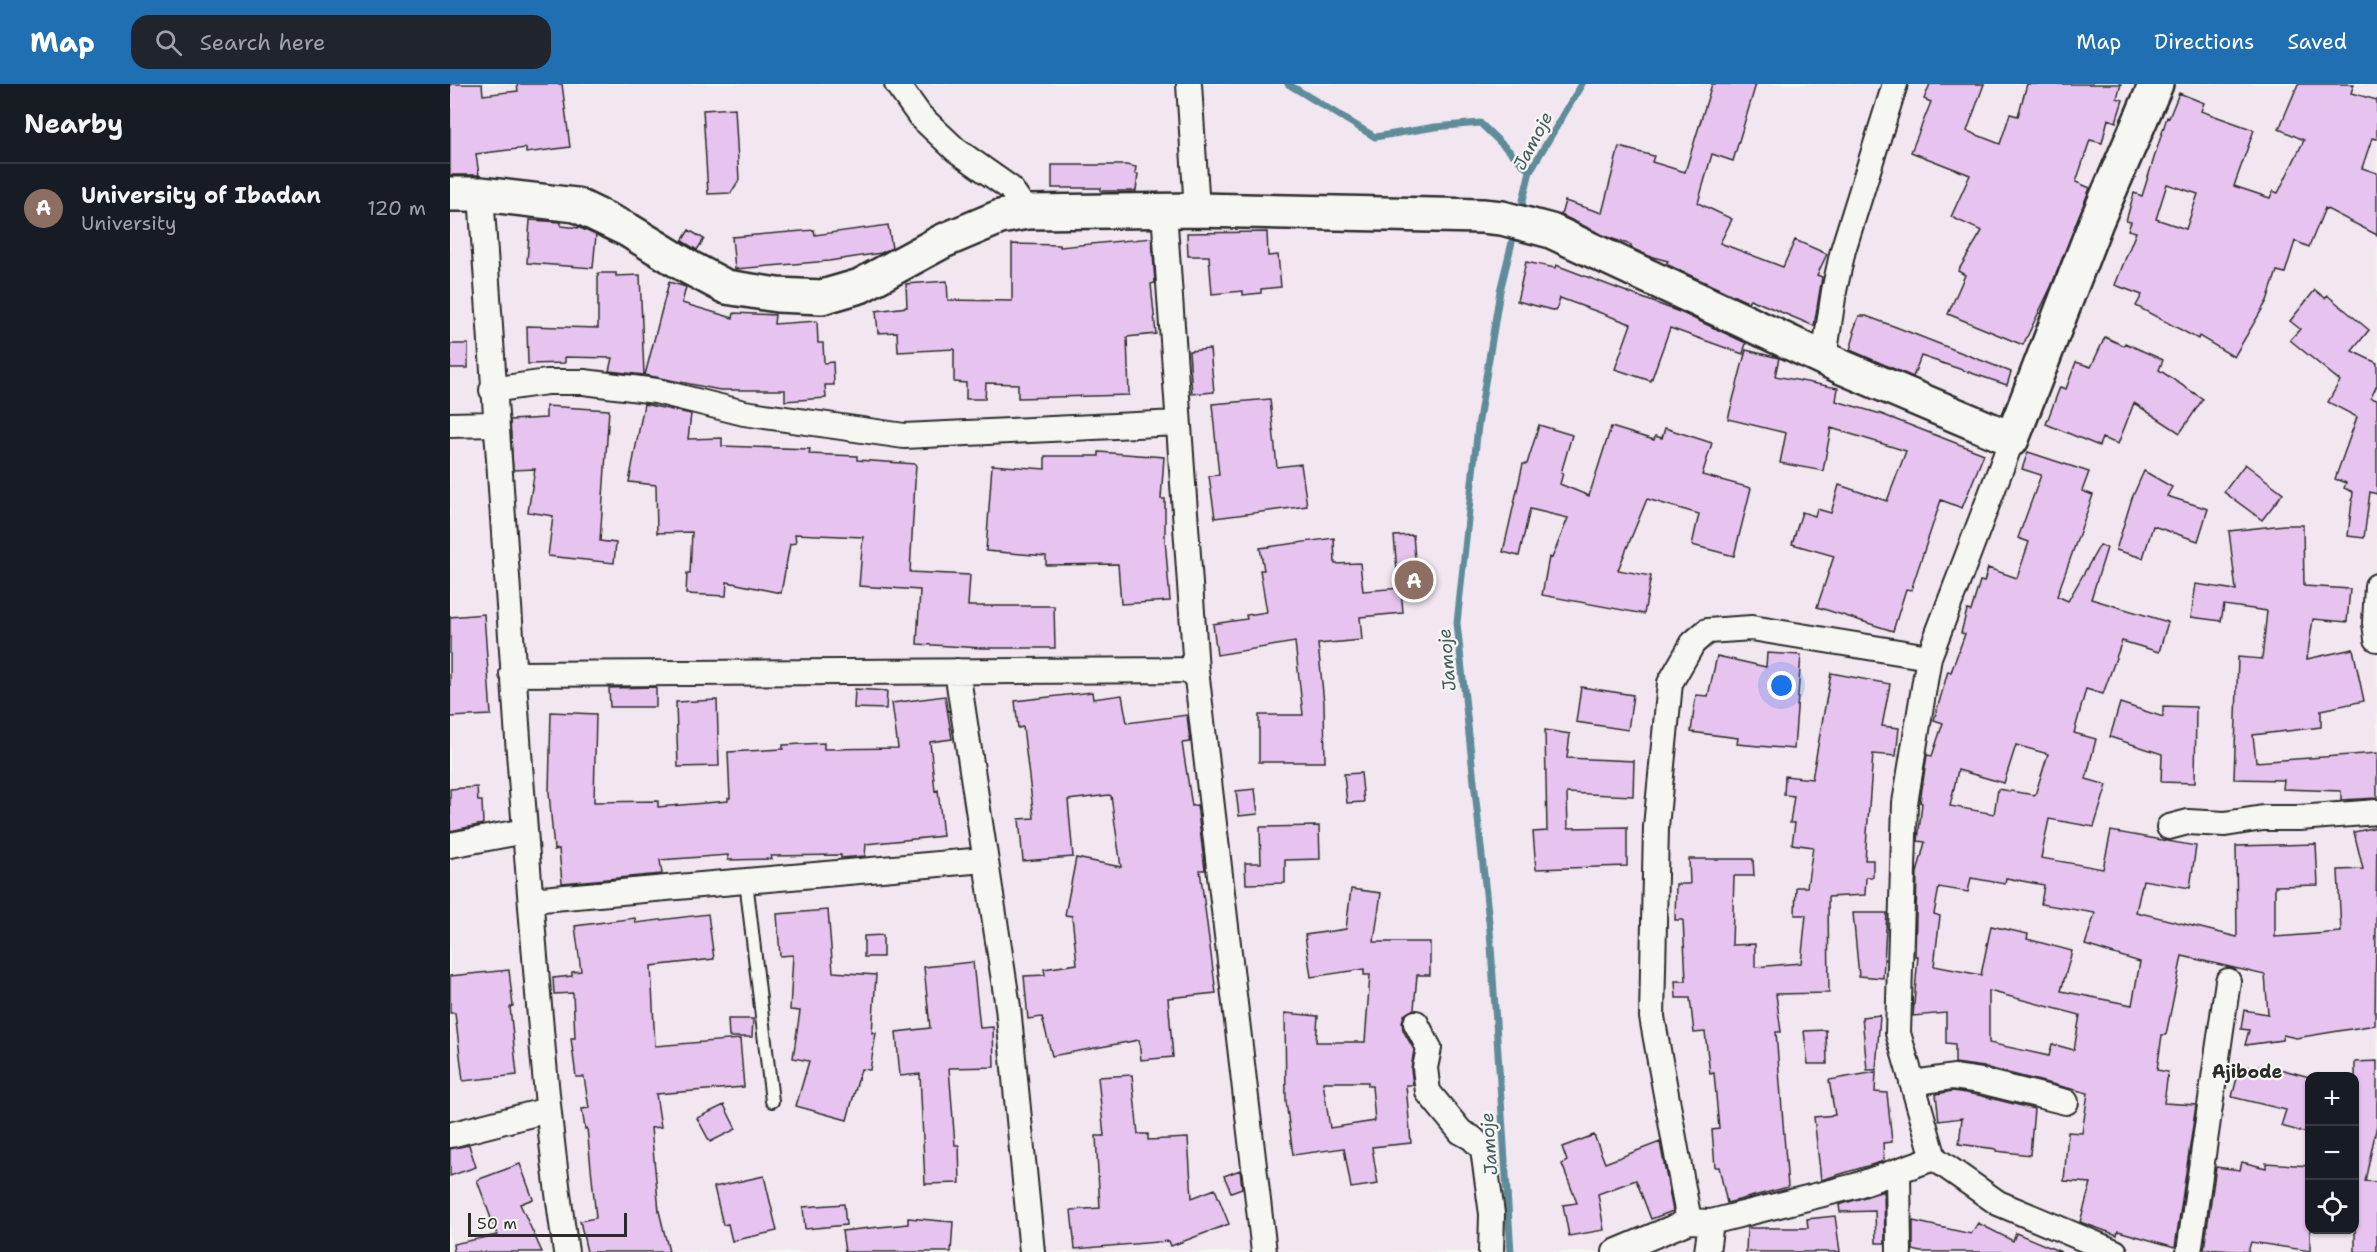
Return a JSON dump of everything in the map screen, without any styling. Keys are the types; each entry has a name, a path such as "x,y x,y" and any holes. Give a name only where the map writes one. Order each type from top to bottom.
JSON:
{"street":[{"path":"897,84 920,116 956,150 1010,188 1027,212"},
{"path":"1189,84 1197,210"},
{"path":"1824,358 1843,250 1895,84"},
{"path":"2115,1252 1998,1203 1934,1158 1898,1033 1901,891 1905,803 1929,657 2096,222 2156,84"},
{"path":"566,1252 548,1110 492,390 466,194 576,204 628,230 726,287 777,295 822,297 860,286 943,241 1000,217 1027,212 1197,210 1492,217 1551,231 1824,358 2012,439"},
{"path":"1164,211 1196,670 1264,1252"},
{"path":"492,390 547,382 584,382 656,391 744,412 904,436 1178,423"},
{"path":"450,425 494,424"},
{"path":"2377,586 2375,623 2377,639"},
{"path":"1707,1252 1652,1017 1656,827 1670,683 1693,643 1707,631 1752,628 1929,657"},
{"path":"513,674 1196,670"},
{"path":"957,671 1008,1007 1032,1252"},
{"path":"2169,827 2188,822 2225,824 2263,818 2298,818 2377,812"},
{"path":"450,845 525,831"},
{"path":"531,900 984,860"},
{"path":"2189,1252 2229,981"},
{"path":"1416,1023 1429,1048 1425,1068 1428,1092 1461,1132 1472,1138 1483,1149 1492,1214 1491,1252"},
{"path":"1912,1083 1953,1077 2066,1102"},
{"path":"450,1135 548,1110"},
{"path":"1615,1252 1700,1221 1855,1186 1934,1158"},
{"path":"1898,1171 1899,1252"}],"lane":[{"path":"746,881 772,1101"}],"shaded area":[{"path":"450,84 2377,84 2377,1252 450,1252"}],"building":[{"path":"450,84 482,84 483,95 518,91 517,84 562,84 570,147 526,153 526,148 476,154 479,175 450,175"},
{"path":"1712,84 1756,84 1733,161 1712,154 1698,203 1732,219 1720,243 1783,267 1795,240 1827,254 1817,275 1822,277 1814,326 1750,299 1748,302 1743,300 1666,264 1668,261 1649,256 1631,248 1631,245 1607,237 1561,215 1565,201 1602,213 1619,147 1654,156 1652,162 1685,172"},
{"path":"1930,84 1984,84 1967,131 2000,144 2010,114 2018,116 2027,84 2121,84 2117,98 2123,100 2116,122 2108,119 2102,143 2090,140 2076,182 2090,188 2051,287 2023,345 1948,314 1965,275 1958,271 1982,231 1951,217 1970,175 1911,152 1931,102 1924,99"},
{"path":"2298,84 2354,84 2351,93 2377,100 2377,139 2372,138 2362,168 2377,173 2377,235 2325,208 2309,247 2295,241 2285,273 2277,271 2267,301 2234,357 2199,336 2198,339 2136,306 2142,295 2115,285 2136,232 2128,230 2131,222 2126,221 2134,193 2142,196 2167,117 2169,118 2179,93 2204,103 2201,111 2254,130 2234,186 2270,198 2273,191 2278,193 2304,140 2279,129","holes":["2167,184 2198,194 2186,229 2156,219"]},
{"path":"735,108 739,180 731,193 708,194 703,110"},
{"path":"1052,165 1136,167 1135,174 1138,174 1136,191 1052,188"},
{"path":"530,220 561,222 561,226 580,228 596,235 593,268 527,263"},
{"path":"888,225 892,248 881,253 829,261 735,269 732,237 814,230 815,235"},
{"path":"689,230 704,239 697,250 682,241"},
{"path":"1267,232 1268,256 1278,255 1281,287 1261,289 1261,293 1243,295 1243,291 1212,294 1209,256 1188,256 1187,233"},
{"path":"1152,238 1155,283 1151,284 1156,334 1127,337 1129,395 1018,398 1018,384 986,383 985,399 966,399 966,383 954,382 954,349 898,352 897,332 878,333 876,311 907,307 906,284 947,281 948,300 1012,301 1012,244 1060,245 1060,247"},
{"path":"1526,262 1555,268 1556,265 1682,313 1746,343 1743,354 1670,328 1651,381 1615,369 1631,324 1560,298 1556,311 1517,301"},
{"path":"598,273 616,273 616,276 640,275 644,375 609,371 612,358 565,357 565,363 528,364 527,326 598,328"},
{"path":"669,282 686,287 682,303 733,318 734,313 775,315 774,324 817,321 818,343 823,343 824,363 833,362 834,385 825,385 826,398 785,401 785,390 720,390 645,375"},
{"path":"2315,290 2325,298 2327,295 2369,330 2352,351 2377,363 2377,385 2371,398 2377,400 2377,494 2370,492 2364,538 2348,536 2353,492 2344,488 2346,483 2335,479 2357,417 2328,402 2340,381 2290,340 2300,329 2290,321"},
{"path":"1859,316 1866,316 1896,327 2011,372 2007,385 1921,356 1913,377 1850,350"},
{"path":"2105,337 2163,360 2159,370 2203,399 2180,433 2134,403 2118,444 2102,438 2099,446 2046,424 2060,387 2066,389 2076,362 2091,367"},
{"path":"450,344 468,344 468,368 450,368"},
{"path":"1210,349 1214,392 1192,394 1189,351"},
{"path":"1746,350 1779,358 1775,376 1838,388 1836,401 1881,414 1984,454 1962,508 1941,500 1911,590 1906,589 1893,631 1817,607 1834,556 1792,544 1802,512 1815,516 1817,509 1831,513 1839,485 1887,501 1906,451 1831,428 1823,471 1780,463 1786,433 1728,419"},
{"path":"1270,399 1277,467 1301,464 1307,506 1215,518 1209,476 1219,475 1212,404"},
{"path":"644,404 691,414 688,439 722,438 722,446 810,449 809,454 857,456 857,460 916,464 910,572 970,575 968,606 1054,606 1055,648 982,648 917,644 920,590 859,586 863,537 795,534 796,543 790,544 781,593 727,582 726,596 686,594 687,573 690,573 692,532 657,533 656,485 629,482"},
{"path":"546,406 609,410 600,541 616,543 614,563 548,556 553,516 528,512 535,469 513,470 510,420 546,418"},
{"path":"1539,425 1572,435 1560,484 1589,496 1611,427 1654,440 1655,436 1662,438 1665,428 1712,443 1702,475 1751,488 1734,556 1692,545 1699,514 1647,499 1618,570 1651,576 1644,614 1542,595 1549,557 1552,558 1568,518 1530,509 1519,556 1503,552 1523,464 1527,464"},
{"path":"1099,452 1164,457 1161,499 1165,499 1165,539 1170,601 1121,604 1118,564 1046,565 1046,556 986,551 992,465 1045,469 1045,456 1099,456"},
{"path":"2028,452 2089,472 2082,491 2093,495 2057,596 2068,601 2100,545 2107,548 2091,599 2168,622 2159,652 2122,641 2103,694 2086,689 2074,733 2096,739 2086,779 2107,785 2094,827 2049,819 2041,858 2103,869 2111,831 2196,846 2190,888 2143,880 2136,912 2237,937 2236,846 2316,844 2318,885 2275,886 2275,937 2341,932 2338,870 2363,869 2354,832 2377,827 2375,1025 2296,1038 2283,1035 2282,1040 2245,1045 2249,1030 2241,1029 2244,1010 2268,1014 2265,975 2182,956 2166,1035 2162,1035 2157,1070 2168,1072 2164,1103 2196,1105 2175,1247 2118,1231 2117,1235 2080,1222 2091,1183 2064,1181 2068,1132 2082,1133 2088,1093 1984,1067 1955,1063 1955,1044 1946,1043 1946,1013 1913,1016 1918,956 1915,956 1917,873 1925,842 1918,841 1922,803 1920,802 1927,755 1932,756 1943,723 1934,720 1948,671 1951,672 1965,634 1961,633 1967,610 1971,611 1980,581 1984,582 1988,568 2017,578 2029,542 2018,538 2041,475 2022,469","holes":["2016,745 2048,754 2035,795 1998,789 1994,814 1950,806 1958,770 2004,783","1971,878 2005,884 2006,878 2044,885 2041,904 2095,913 2085,945 2140,962 2132,1005 2061,991 2072,951 2027,939 2028,934 1991,926 1981,975 1934,966 1940,916 1934,914 1939,887 1968,892","1989,991 2080,1015 2074,1050 2052,1044 2049,1056 1989,1043"]},
{"path":"2245,464 2283,493 2262,520 2224,492"},
{"path":"2144,471 2172,487 2167,496 2208,509 2198,541 2153,526 2143,558 2116,550 2132,498"},
{"path":"2303,525 2304,586 2350,589 2347,622 2313,619 2307,659 2353,649 2364,701 2321,710 2321,727 2253,735 2256,762 2377,753 2377,798 2341,800 2341,791 2283,789 2284,780 2234,779 2238,657 2262,659 2267,611 2224,605 2221,621 2191,617 2196,584 2236,590 2229,531"},
{"path":"1413,535 1416,570 1397,571 1394,536"},
{"path":"1334,538 1335,564 1360,563 1363,591 1401,588 1403,613 1360,617 1362,640 1318,644 1324,703 1325,762 1259,762 1259,715 1303,715 1295,642 1217,655 1213,624 1247,619 1246,615 1267,612 1260,570 1264,570 1260,548"},
{"path":"484,614 491,715 450,717 450,617"},
{"path":"1767,653 1801,655 1794,749 1737,744 1738,738 1691,732 1696,695 1708,696 1717,656 1766,667"},
{"path":"1831,673 1890,684 1882,726 1899,728 1896,756 1873,754 1865,860 1873,860 1873,877 1866,877 1865,895 1828,897 1829,993 1776,994 1781,1032 1776,1032 1788,1187 1727,1203 1719,1167 1715,1167 1712,1130 1719,1129 1714,1073 1710,1074 1705,1032 1694,1033 1690,998 1676,998 1675,981 1686,981 1683,920 1675,920 1676,884 1690,884 1689,859 1753,859 1754,876 1734,876 1732,945 1755,944 1755,967 1801,963 1806,915 1795,915 1796,887 1807,887 1813,847 1792,844 1795,823 1790,823 1794,796 1784,795 1785,776 1812,779"},
{"path":"656,687 656,707 610,707 609,688"},
{"path":"1581,687 1633,695 1628,730 1576,722"},
{"path":"855,689 887,691 886,709 854,708"},
{"path":"1092,692 1093,699 1122,695 1127,723 1187,715 1190,742 1182,743 1192,806 1197,805 1205,870 1200,870 1216,993 1168,998 1173,1057 1141,1060 1139,1040 1052,1056 1042,1017 1028,1019 1024,976 1045,975 1044,969 1077,964 1072,916 1065,915 1076,858 1121,867 1111,796 1109,795 1068,800 1073,857 1023,861 1019,819 1034,818 1023,727 1018,728 1015,701"},
{"path":"945,696 952,739 930,742 943,836 866,844 865,856 841,858 841,855 771,856 772,859 728,860 728,855 660,860 662,874 562,883 559,849 554,850 549,792 551,712 596,714 594,802 658,801 658,807 728,801 730,798 728,752 783,749 783,745 824,743 824,749 898,748 892,703"},
{"path":"717,700 719,766 678,767 676,702"},
{"path":"2120,703 2163,717 2163,706 2196,707 2195,783 2161,782 2162,754 2110,737"},
{"path":"1545,730 1570,734 1567,758 1634,761 1633,796 1567,793 1568,828 1627,827 1627,866 1536,869 1533,832 1547,831"},
{"path":"1361,773 1364,802 1347,803 1344,774"},
{"path":"477,787 478,801 482,801 483,824 450,831 450,789"},
{"path":"1255,789 1258,814 1239,816 1236,791"},
{"path":"1319,826 1320,859 1285,860 1285,883 1246,884 1245,863 1261,863 1260,827"},
{"path":"1351,889 1381,893 1374,942 1430,942 1430,975 1417,975 1414,1009 1404,1015 1402,1022 1403,1030 1414,1050 1411,1069 1413,1085 1406,1085 1411,1143 1372,1147 1378,1184 1351,1188 1344,1148 1293,1155 1286,1101 1285,1013 1318,1016 1316,1042 1365,1042 1370,975 1364,975 1364,969 1311,977 1305,935 1346,929","holes":["1323,1082 1368,1082 1368,1086 1372,1086 1375,1121 1330,1128"]},
{"path":"828,910 833,972 876,975 872,1033 876,1033 870,1070 861,1069 847,1120 796,1106 809,1061 793,1058 800,1011 790,1010 793,955 780,956 777,914"},
{"path":"1853,913 1887,913 1883,978 1859,976"},
{"path":"708,914 714,959 651,966 655,1046 740,1039 744,1087 656,1094 661,1127 651,1128 659,1211 669,1252 587,1252 580,1221 596,1218 587,1128 585,1129 582,1109 589,1108 584,1077 576,1077 571,1038 575,1038 573,993 554,994 553,978 572,976 572,972 581,971 575,926 635,918 636,923"},
{"path":"883,935 883,957 864,957 864,936"},
{"path":"973,962 980,1028 993,1027 994,1067 949,1068 955,1145 959,1145 960,1183 925,1184 920,1074 900,1076 896,1032 930,1028 924,967"},
{"path":"509,970 513,1006 510,1007 517,1075 463,1081 455,1013 450,1013 450,976"},
{"path":"1880,1015 1876,1070 1867,1070 1862,1017"},
{"path":"728,1019 753,1019 752,1037 729,1037"},
{"path":"1826,1030 1827,1064 1808,1064 1804,1031"},
{"path":"2377,1061 2377,1125 2365,1181 2377,1182 2377,1252 2355,1252 2355,1234 2359,1234 2359,1072 2355,1072 2355,1062"},
{"path":"2268,1066 2305,1076 2305,1133 2281,1126 2286,1110 2232,1097 2240,1067"},
{"path":"1876,1072 1875,1092 1887,1093 1892,1142 1883,1143 1884,1161 1821,1180 1814,1117 1835,1115 1829,1080"},
{"path":"1132,1075 1138,1134 1148,1134 1148,1140 1188,1138 1192,1198 1215,1189 1229,1224 1171,1246 1169,1241 1075,1249 1071,1210 1100,1208 1096,1136 1104,1136 1098,1077"},
{"path":"1953,1091 2034,1109 2030,1155 1959,1144 1962,1118 1939,1121 1936,1094"},
{"path":"724,1105 736,1129 710,1142 697,1118"},
{"path":"1594,1135 1605,1163 1660,1142 1673,1211 1651,1219 1636,1180 1598,1194 1604,1230 1569,1236 1563,1205 1577,1203 1562,1164 1567,1161 1562,1147"},
{"path":"469,1145 476,1167 450,1176 450,1149"},
{"path":"2242,1162 2266,1168 2266,1163 2305,1166 2305,1234 2310,1234 2310,1251 2251,1242 2248,1252 2204,1249 2216,1167 2240,1170"},
{"path":"520,1164 533,1199 520,1204 542,1252 454,1252 453,1244 497,1235 477,1180"},
{"path":"1240,1170 1242,1188 1231,1192 1224,1176"},
{"path":"764,1176 777,1231 732,1241 728,1224 723,1225 714,1187"},
{"path":"1884,1191 1885,1243 1876,1243 1875,1211 1840,1212 1839,1205"},
{"path":"844,1204 846,1225 805,1229 803,1207"},
{"path":"1835,1216 1840,1252 1746,1252 1747,1228 1808,1228 1807,1219"},
{"path":"908,1218 953,1222 951,1252 845,1252 842,1231 908,1224"},
{"path":"1913,1221 1971,1234 1978,1223 2013,1241 2016,1233 2061,1252 1921,1252 1913,1250"}],"waterway":[{"path":"1288,84 1375,137 1435,127 1480,123 1530,171"},
{"name":"Jamoje","path":"1520,213 1530,171 1582,84"},
{"name":"Jamoje","path":"1511,1252 1490,931 1457,623 1478,426 1500,291 1515,230"}],"place":[{"name":"University of Ibadan","path":"1414,580"}],"district":[{"name":"Ajibode","path":"2247,1072"}]}
